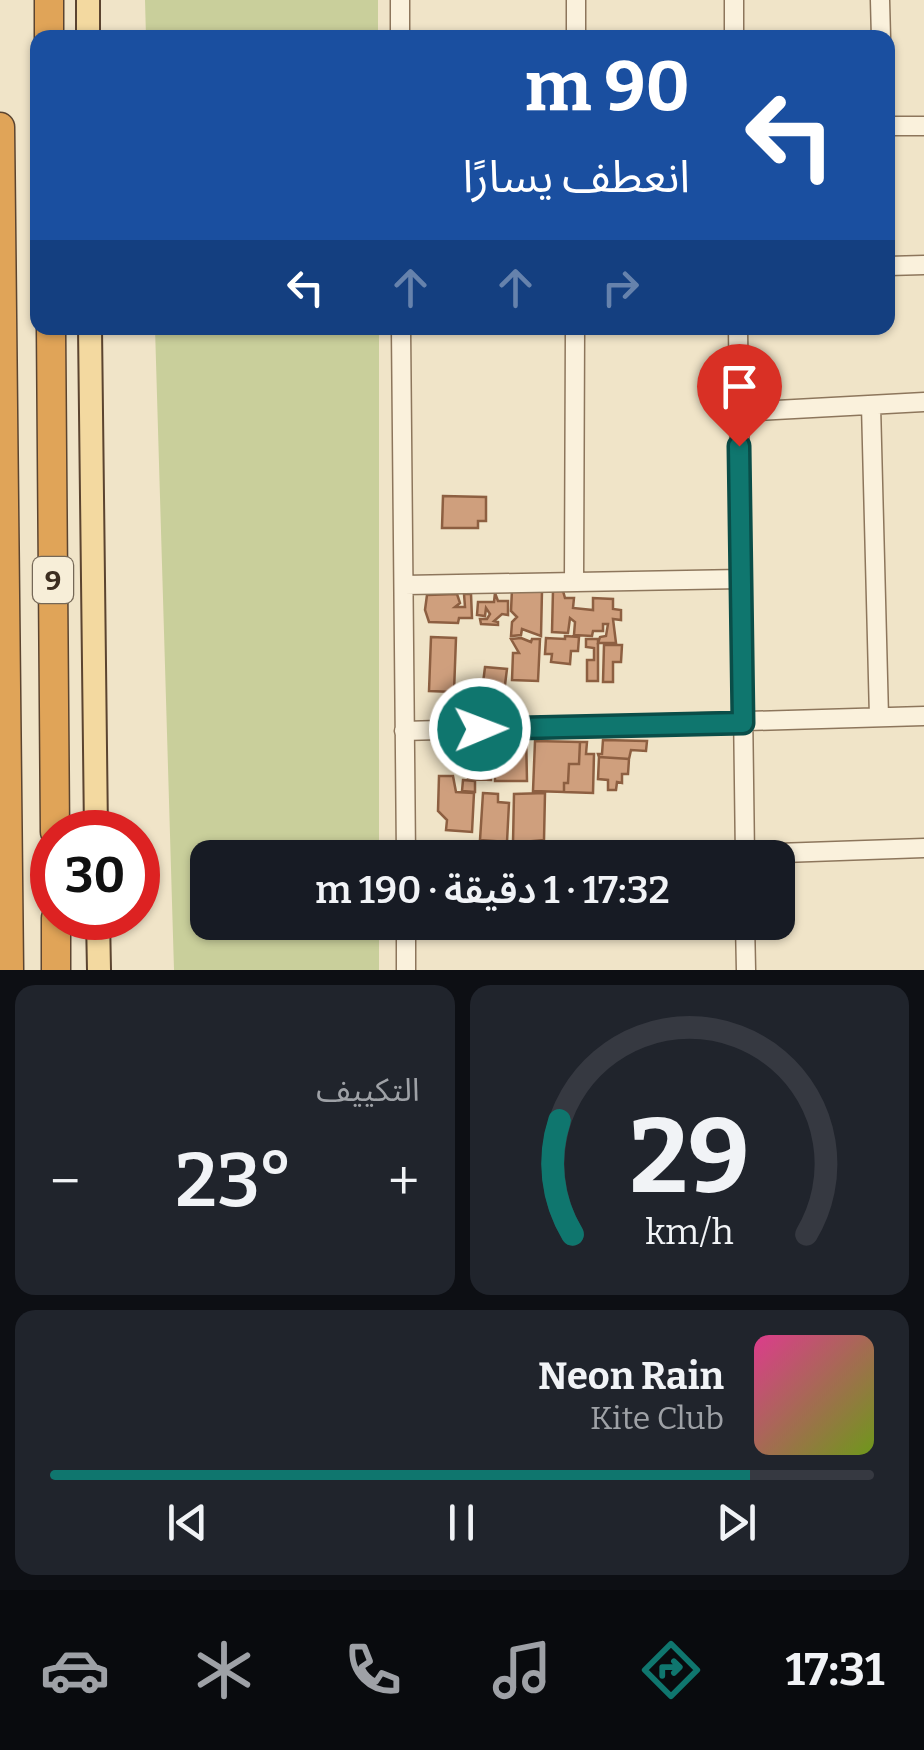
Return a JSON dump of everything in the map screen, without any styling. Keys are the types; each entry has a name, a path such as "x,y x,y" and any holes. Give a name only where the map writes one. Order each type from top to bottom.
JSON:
{"highway":[{"path":"49,0 49,30"},
{"name":"9","path":"0,127 9,970"},
{"name":"9","path":"51,335 55,810"},
{"path":"56,940 56,970"}],"main road":[{"path":"88,0 88,30"},
{"path":"90,335 96,810"},
{"path":"98,940 99,970"}],"street":[{"path":"400,0 400,30"},
{"path":"576,0 576,30"},
{"path":"734,0 734,30"},
{"path":"880,0 880,30"},
{"path":"895,126 924,126"},
{"path":"895,266 924,265"},
{"path":"401,335 406,840"},
{"path":"574,582 575,335"},
{"path":"738,335 744,840"},
{"path":"739,412 924,402"},
{"path":"872,405 879,718"},
{"path":"404,585 741,579"},
{"path":"404,731 924,716"},
{"path":"795,854 924,848"},
{"path":"406,940 406,970"},
{"path":"745,940 746,970"}],"green space":[{"path":"145,0 378,0 378,30 146,30"},
{"path":"155,335 379,335 379,840 190,840 190,940 379,940 379,970 174,970"}],"building":[{"path":"443,496 486,497 486,521 478,521 478,528 442,528"},
{"path":"512,589 542,591 541,636 522,629 521,635 511,636 512,622 517,617 511,611"},
{"path":"553,590 563,591 565,598 574,598 573,608 593,610 593,598 613,599 613,609 621,610 621,620 613,619 616,643 598,643 600,637 606,636 608,624 603,624 603,631 593,631 592,636 574,635 575,622 570,618 568,633 552,632"},
{"path":"495,593 498,601 508,601 508,615 502,614 494,621 498,625 481,624 480,619 487,619 490,614 486,608 485,616 477,615 478,602 494,602"},
{"path":"457,594 460,603 455,607 465,607 464,594 471,594 472,618 459,618 458,623 429,622 425,610 427,595"},
{"path":"431,637 456,638 454,692 429,691"},
{"path":"579,637 578,651 571,651 570,664 551,662 552,654 545,654 546,638"},
{"path":"511,639 531,642 540,639 538,681 512,680 513,653 519,653"},
{"path":"586,639 598,639 598,681 587,681 587,660 594,660 594,648 586,647"},
{"path":"604,645 622,645 621,662 613,662 613,682 603,682"},
{"path":"485,667 507,669 505,685 483,683"},
{"path":"495,732 526,732 527,781 495,781"},
{"path":"478,734 492,734 491,780 468,779 469,739 477,739"},
{"path":"603,740 647,741 646,751 631,750 629,759 599,757"},
{"path":"535,741 580,742 579,764 569,764 564,792 533,791"},
{"path":"580,742 587,742 586,754 594,754 593,793 564,792 569,764 579,764"},
{"path":"599,757 629,759 628,774 622,774 622,783 617,782 616,790 608,790 608,780 598,779"},
{"path":"439,776 453,776 456,792 474,793 472,832 446,830 447,820 438,811"},
{"path":"463,780 475,781 475,792 462,791"},
{"path":"483,793 498,794 498,802 509,803 507,840 480,840"},
{"path":"545,793 544,840 513,840 514,794"}],"route":[{"path":"480,729 743,723 739,446"}]}
